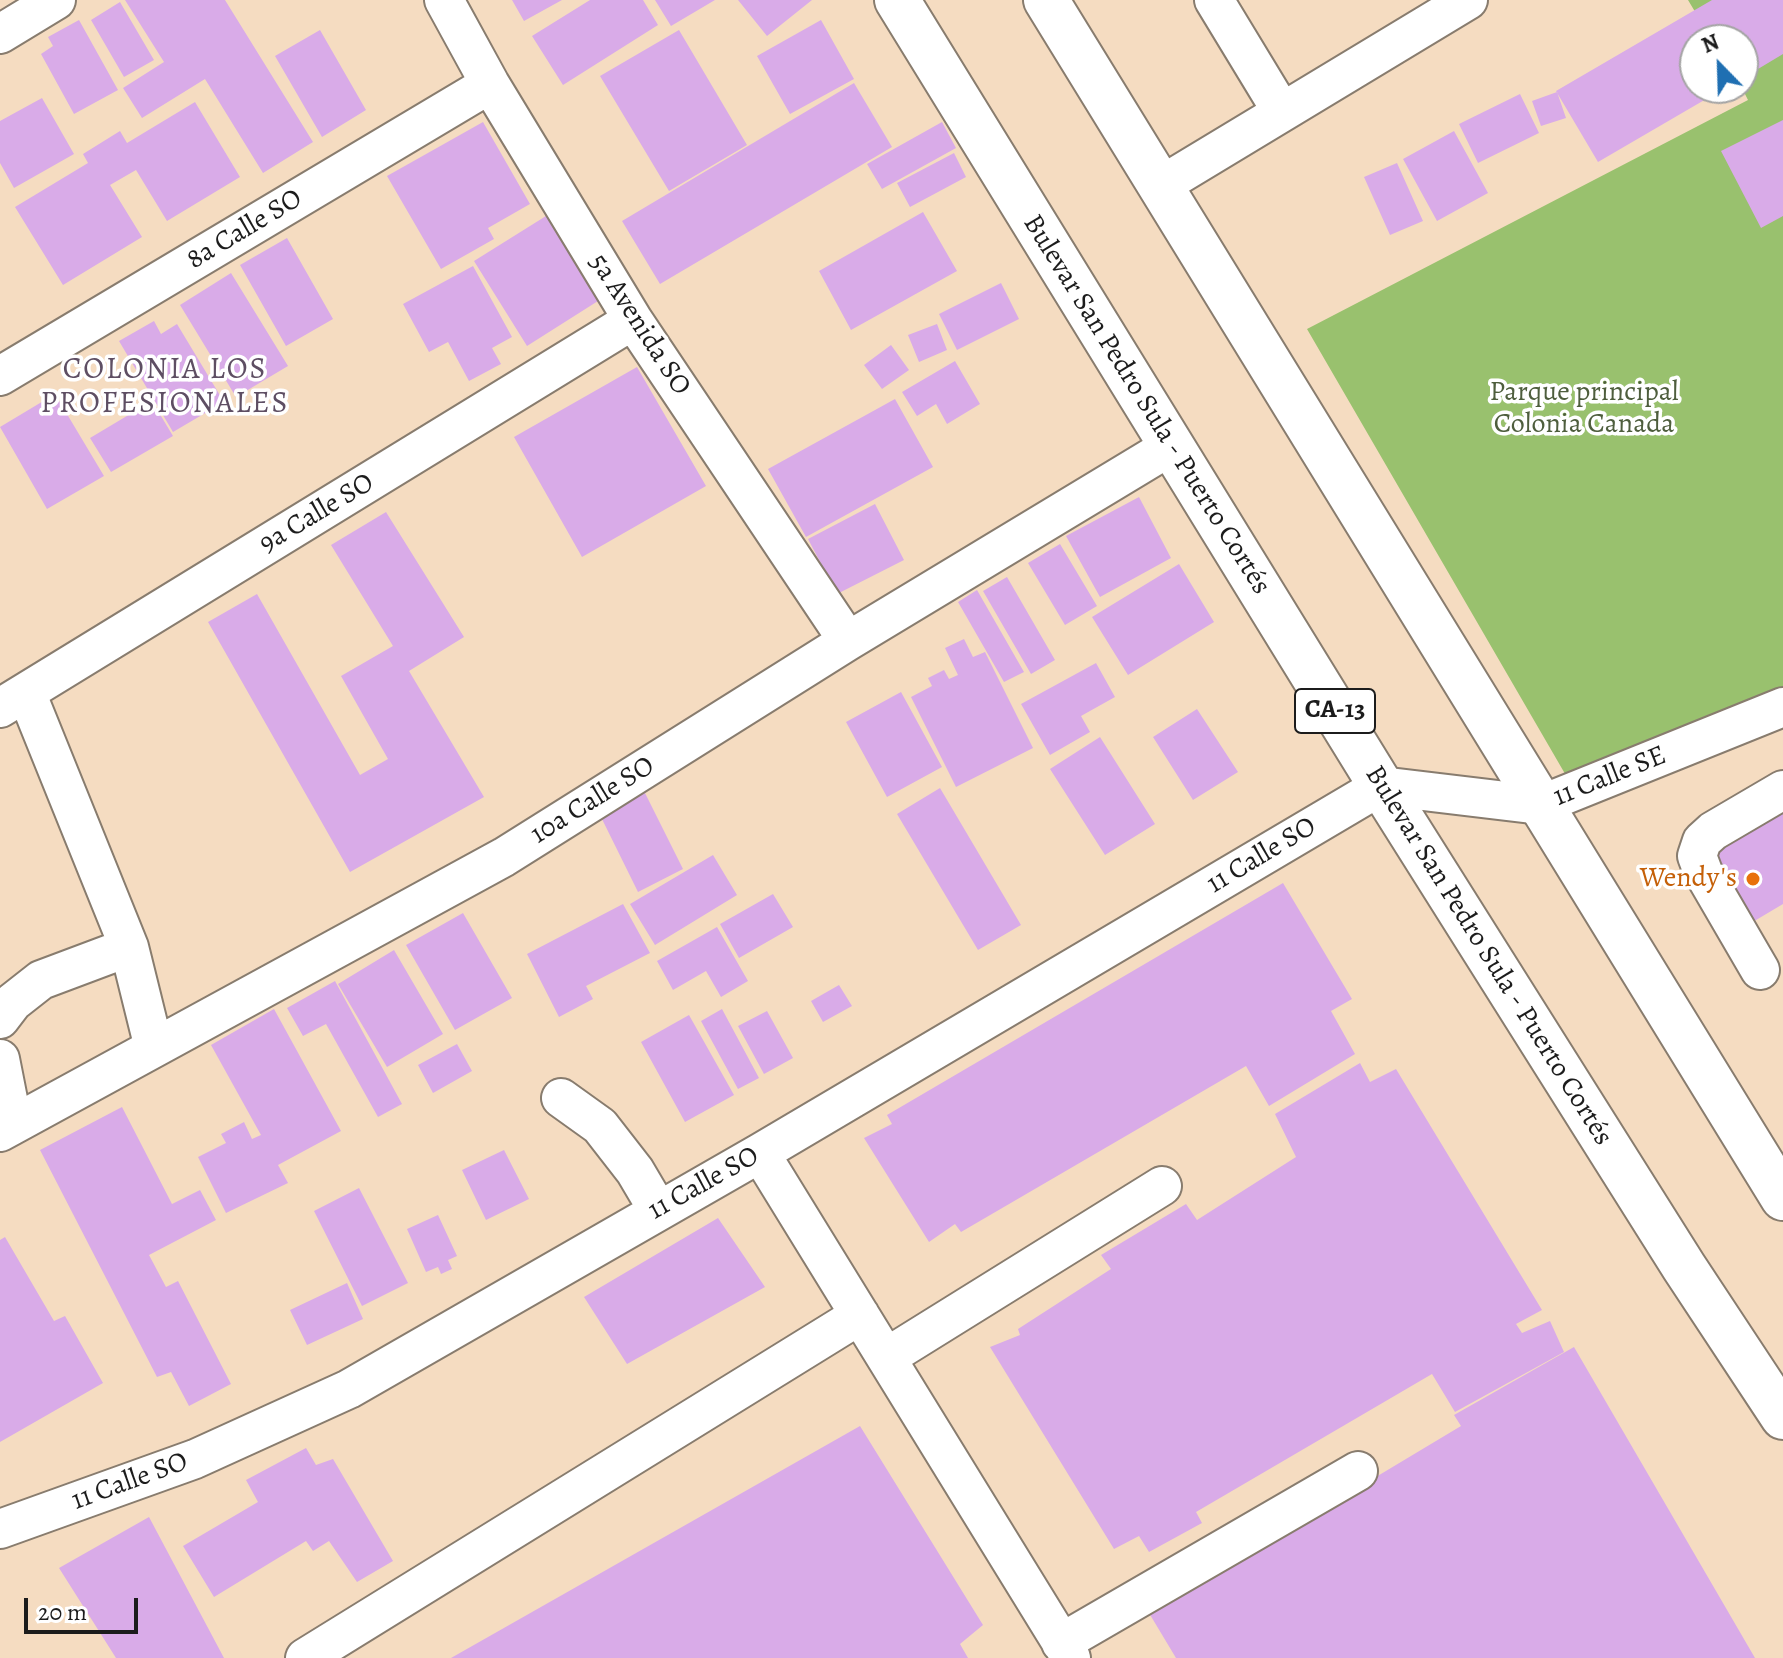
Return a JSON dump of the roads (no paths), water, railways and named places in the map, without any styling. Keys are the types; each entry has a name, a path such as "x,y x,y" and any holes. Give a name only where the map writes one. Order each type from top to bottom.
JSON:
{"highway":[{"name":"Bulevar San Pedro Sula - Puerto Cortés","path":"897,0 1381,786 1684,1267 1783,1417"},
{"path":"1046,0 1540,805 1779,1187"}],"street":[{"path":"0,34 56,0"},
{"name":"5a Avenida SO","path":"444,0 490,84 633,320 848,641"},
{"path":"1214,0 1282,112"},
{"path":"1160,186 1468,0"},
{"name":"8a Calle SO","path":"0,376 490,84"},
{"name":"9a Calle SO","path":"13,700 633,320"},
{"name":"10a Calle SO","path":"7,1129 504,857 848,641 1171,446"},
{"path":"13,700 129,947 154,1048"},
{"name":"11 Calle SE","path":"1381,786 1540,805 1783,707"},
{"name":"11 Calle SO","path":"0,1529 195,1459 349,1389 760,1153 1381,786"},
{"path":"1760,970 1703,872 1697,856 1702,841 1713,831 1783,790"},
{"path":"0,1019 13,1002 41,980 129,947"},
{"path":"0,1059 7,1129"},
{"path":"561,1098 600,1126 635,1171 658,1210"},
{"path":"760,1153 1066,1650 1358,1471"},
{"path":"887,1357 1162,1186"},
{"path":"308,1657 860,1315"}],"place":[{"name":"Wendy's","path":"1753,879"}],"district":[{"name":"COLONIA LOS PROFESIONALES","path":"165,388"}],"park label":[{"name":"Parque principal Colonia Canada","path":"1584,409"}]}
